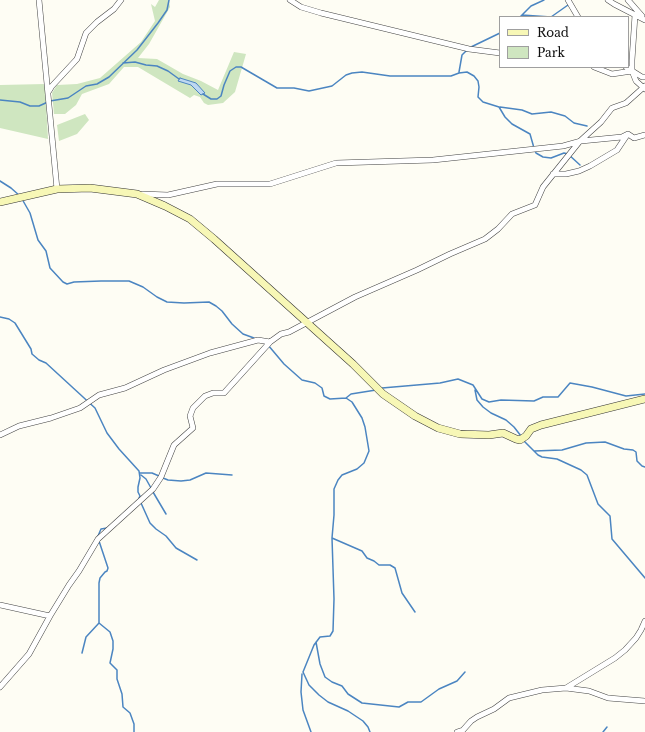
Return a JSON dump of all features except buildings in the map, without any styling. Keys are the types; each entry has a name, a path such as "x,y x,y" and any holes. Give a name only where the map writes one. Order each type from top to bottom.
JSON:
{"street":[{"path":"39,0 49,92 57,189"},
{"path":"49,92 52,86 78,59 86,33 114,9 121,0"},
{"path":"290,0 301,7 321,13 454,45 499,53"},
{"path":"568,0 577,16"},
{"path":"608,0 644,19"},
{"path":"628,0 644,19"},
{"path":"0,688 29,654 50,616 69,585 80,571 98,539 153,489 161,477 174,445 193,428 190,416 193,408 205,396 213,393 224,393 272,341 281,334 289,332 355,297 485,239 498,229 512,214 536,205 543,186 580,142 601,122 612,108 626,103 644,87 636,82 632,72 635,14"},
{"path":"597,68 612,74 632,72"},
{"path":"627,68 632,72 645,77"},
{"path":"0,202 57,189 90,188 137,194 168,195 217,184 270,184 336,163 433,160 549,148 580,142 622,137 628,134"},
{"path":"628,134 634,138 645,135"},
{"path":"553,174 566,174 579,171 590,166 617,150 628,134"},
{"path":"137,194 190,219 306,322 383,394 415,416 438,428 460,434 489,435 503,433 520,440 526,436 531,429 541,425 645,399"},
{"path":"0,434 19,426 51,418 80,408 99,395 125,388 164,370 210,353 258,340 272,341"},
{"path":"0,605 50,616"},
{"path":"566,688 615,658 625,650 639,634 645,621"},
{"path":"457,732 463,730 477,717 494,710 510,698 542,690 566,688 589,691 608,698 645,701"}],"green space":[{"path":"159,0 169,0 170,7 149,44 138,58 157,59 183,74 218,90 234,52 246,54 235,92 223,103 208,105 204,103 200,97 194,95 190,98 138,67 124,67 109,84 82,94 76,105 65,114 54,114 52,93 57,85 77,84 100,78 141,42 155,21 151,4 155,7"},
{"path":"45,84 48,139 0,128 0,85"},
{"path":"85,114 89,120 77,134 59,141 57,125"}],"water":[{"path":"180,78 196,83 205,93 201,95 191,85 178,81"}],"waterway":[{"path":"0,100 20,102 30,106 39,106 50,101 68,98 86,86 97,84 109,77 137,50 167,10 169,0"},
{"path":"522,15 531,6 544,0"},
{"path":"552,16 568,5"},
{"path":"521,16 536,16"},
{"path":"471,47 499,33"},
{"path":"459,72 462,55 467,50"},
{"path":"123,63 135,62 157,66 168,71 179,79"},
{"path":"203,94 211,99 217,99 221,96 230,71 236,67 241,67 277,88 294,88 309,91 332,86 346,75 352,73 362,72 390,76 451,76 467,72 474,76 478,81 478,97 483,102 499,107 505,117 512,124 530,134 534,148"},
{"path":"500,107 522,110 532,114 551,112 565,116 574,123 587,126"},
{"path":"535,151 543,157 551,158 564,153 568,154 580,165"},
{"path":"0,181 20,196"},
{"path":"22,199 30,213 38,240 46,251 50,268 63,282 67,284 74,282 129,281 143,287 167,302 209,302 222,311 232,324 243,334 254,338"},
{"path":"0,317 9,319 15,323 31,349 32,354 39,360 46,363 95,408 107,433 139,471 139,498"},
{"path":"268,345 284,364 302,380 315,383 322,388 324,396 330,399 346,398 352,402 362,418 365,427 369,451 364,463 357,469 342,475 334,489 332,538 334,599 333,631 330,636 320,637 314,645 303,672 309,685 319,695 328,702 348,711 363,721 370,732"},
{"path":"382,388 440,383 458,379 473,385 482,399 489,402 501,400 534,401 543,397 558,397 570,383 626,396 645,394"},
{"path":"346,398 351,394 376,390"},
{"path":"475,390 477,400 483,407 491,413 506,420 521,436"},
{"path":"524,441 534,451 562,450 586,443 605,442 624,449 633,450 636,452 637,461 645,467"},
{"path":"534,451 542,457 557,459 581,470 587,475 598,504 610,516 612,539 645,578"},
{"path":"140,473 152,473 159,476"},
{"path":"163,478 181,481 190,480 206,473 232,475"},
{"path":"141,475 146,479 151,488"},
{"path":"153,492 166,514"},
{"path":"141,503 150,523 166,536 176,548 197,560"},
{"path":"98,536 101,529 107,528"},
{"path":"332,538 362,551 367,558 379,565 390,565 395,568 402,593 415,612"},
{"path":"99,541 108,568 100,578 99,583 99,623 110,632 113,641 110,663 117,670 117,679 122,694 123,707 130,713 134,724 134,732"},
{"path":"82,653 86,637 99,623"},
{"path":"316,642 320,664 325,677 342,686 348,694 362,703 399,707 408,702 421,702 439,689 457,681 465,672"},
{"path":"302,674 301,692 303,710 311,732"},
{"path":"603,732 607,727"}]}
